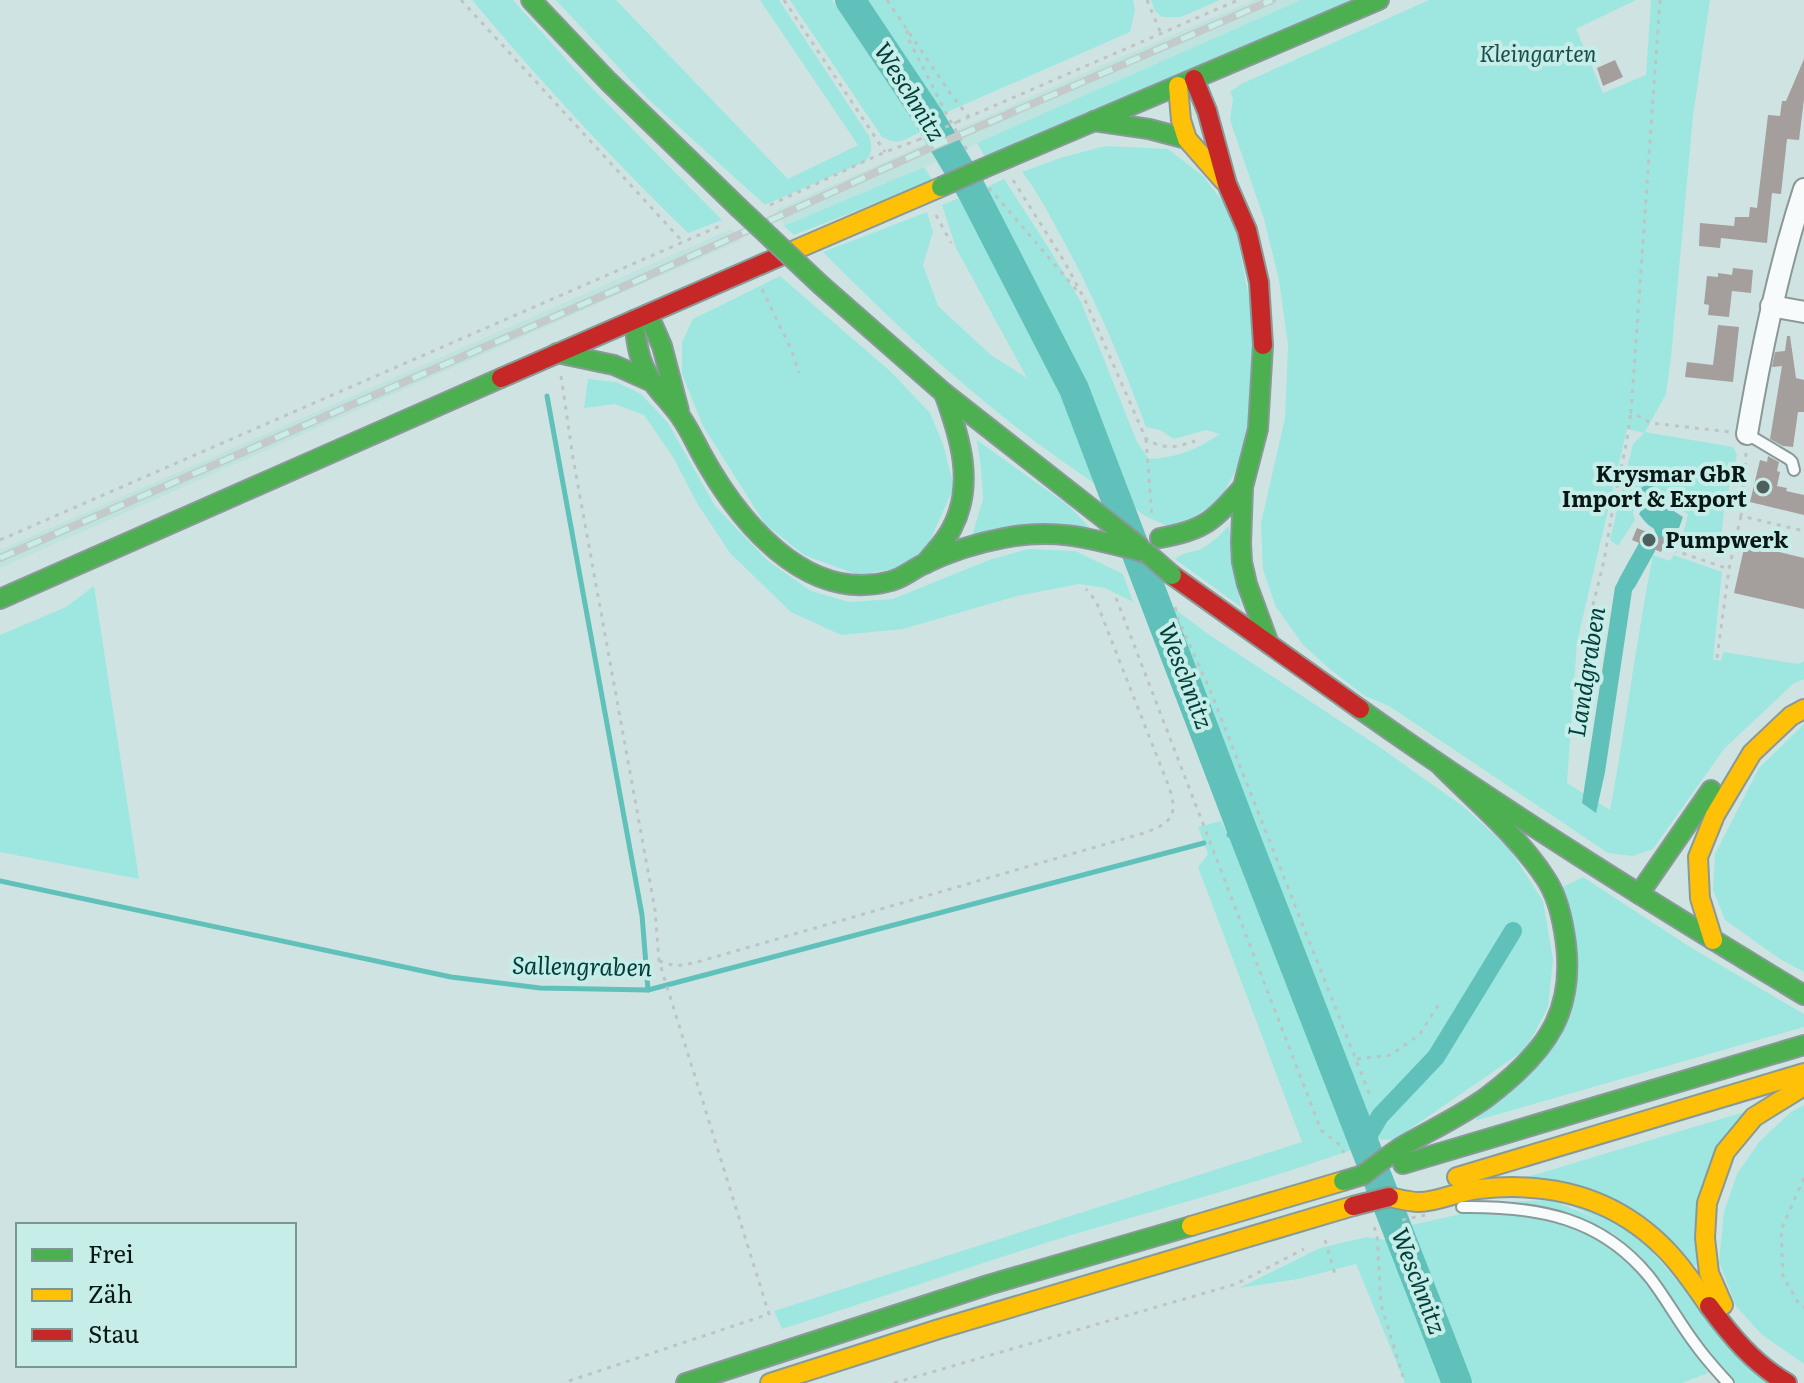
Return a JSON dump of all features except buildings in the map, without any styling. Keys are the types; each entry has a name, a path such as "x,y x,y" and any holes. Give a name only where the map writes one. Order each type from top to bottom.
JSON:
{"main road":[{"path":"531,0 608,81 822,286 944,393 1172,575 1442,767 1639,894 1804,995"},
{"path":"0,599 992,164 1379,0"},
{"path":"1186,82 1181,120 1187,139 1227,184"},
{"path":"1186,82 1207,111 1227,184 1247,230 1259,282 1262,381 1258,429 1243,487 1241,543 1247,584 1269,644"},
{"path":"1094,121 1149,129 1187,139"},
{"path":"641,317 640,356 650,381 681,417 719,483 740,512 782,554 810,574 840,584 867,585 892,580 925,564 974,547 1006,538 1045,534 1093,538 1147,553"},
{"path":"641,317 662,346 681,417"},
{"path":"557,353 614,365 650,381"},
{"path":"925,564 950,531 959,512 963,492 961,441 944,393"},
{"path":"1129,538 1160,538 1200,528 1213,519 1243,487"},
{"path":"1639,894 1743,748 1784,709 1804,697"},
{"path":"1713,940 1700,898 1698,857 1715,815 1752,753 1791,716 1804,709"},
{"path":"1403,1155 1514,1074 1540,1046 1558,1019 1565,995 1567,943 1560,909 1548,881 1521,847 1442,767"},
{"path":"686,1383 988,1285 1363,1175 1403,1155 1804,1045"},
{"path":"1418,1196 1804,1073"},
{"path":"1804,1086 1754,1117 1725,1152 1707,1203 1705,1238 1709,1273 1726,1311 1755,1344 1785,1368 1804,1376"},
{"path":"770,1383 939,1329 1353,1206 1389,1197 1526,1187 1568,1192 1601,1204 1636,1223 1667,1249 1718,1320 1746,1352 1787,1383"}],"street":[{"path":"1747,434 1771,306 1804,189"},
{"path":"1771,306 1804,312"}],"lane":[{"path":"1747,434 1789,459 1794,470"},
{"path":"1447,1210 1494,1207 1526,1210 1561,1217 1612,1240 1649,1277 1697,1347 1728,1383"}],"path":[{"path":"461,0 682,241"},
{"path":"784,0 885,152"},
{"path":"887,0 969,117"},
{"path":"1147,0 1161,34"},
{"path":"765,207 1238,0"},
{"path":"1577,714 1589,621 1604,561 1631,412 1660,0"},
{"path":"907,30 908,38 968,151"},
{"path":"992,164 1064,261 1085,300 1146,439 1152,518"},
{"path":"988,187 1085,300"},
{"path":"933,190 951,243"},
{"path":"0,540 724,224"},
{"path":"753,269 799,373"},
{"path":"557,353 573,458 655,910 659,961 769,1314 563,1383"},
{"path":"1631,412 1651,423 1747,434 1741,516 1729,569 1717,658"},
{"path":"1146,439 1160,447 1179,447 1195,441"},
{"path":"1741,516 1804,531"},
{"path":"1673,550 1729,569"},
{"path":"659,961 676,966 694,963 1163,826 1172,814 1174,801 1096,601 1086,589"},
{"path":"1116,598 1321,1130 1341,1146 1347,1161"},
{"path":"1175,608 1371,1098"},
{"path":"1357,1059 1391,1055 1419,1035 1441,1001"},
{"path":"1804,1178 1781,1230 1783,1276 1800,1306 1804,1307"},
{"path":"1371,1219 1377,1234 1381,1305 1405,1383"},
{"path":"1323,1240 1335,1274"},
{"path":"894,1383 1236,1284 1309,1247"}],"shaded area":[{"path":"1254,0 1301,0 784,226 776,210 1082,74"},
{"path":"731,229 742,240 0,568 0,550"},
{"path":"1650,496 1683,517 1679,528 1656,529 1644,520 1639,514"},
{"path":"1630,560 1642,565 1632,591 1596,813 1582,803 1615,587"}],"green space":[{"path":"472,0 513,0 589,85 722,220 688,233 577,119"},
{"path":"556,0 616,0 788,179 858,145 760,0 779,0 869,136 870,155 866,161 765,205 647,98"},
{"path":"790,0 832,0 920,132 898,141 882,137"},
{"path":"860,0 1133,0 1135,10 1130,32 938,116"},
{"path":"1151,0 1220,0 1181,17 1162,17 1155,11"},
{"path":"1301,0 1353,0 985,157 977,143"},
{"name":"Kleingarten","path":"1429,0 1636,0 1576,29 1603,93 1646,75 1651,0 1710,0 1693,116 1666,394 1645,432 1733,447 1737,455 1721,539 1703,550 1683,536 1688,514 1660,496 1642,489 1633,513 1635,520 1618,546 1610,540 1633,444 1644,433 1627,429 1577,642 1567,783 1610,810 1653,555 1670,561 1674,555 1722,572 1713,659 1721,661 1723,652 1798,664 1804,661 1804,679 1794,683 1724,749 1653,849 1633,856 1608,853 1389,706 1365,696 1331,670 1304,646 1276,607 1263,570 1261,523 1285,418 1288,345 1279,280 1264,219 1230,120 1233,98 1230,92 1241,84"},
{"path":"1106,146 1168,149 1203,176 1233,215 1259,351 1243,458 1219,501 1174,529 1145,516 1122,498 1113,463 1073,369 987,187 1004,179 1081,302 1137,442 1149,459 1187,452 1220,434 1206,430 1174,439 1160,430 1146,427 1091,294 1047,210 1022,172"},
{"path":"924,167 933,181 794,235 784,226"},
{"path":"959,198 1050,366 1095,484 1029,437 943,367 823,252 927,212 933,232 923,265 938,306 991,355 1027,378 956,248 942,205"},
{"path":"780,276 891,372 930,413 943,444 954,487 924,554 892,569 858,575 804,555 765,524 703,426 682,374 682,342 693,319"},
{"path":"588,379 616,382 641,394 668,423 715,506 768,561 811,591 849,602 893,599 989,560 1028,549 1075,551 1123,574 1133,602 1105,588 1079,584 1017,596 903,629 841,635 791,612 730,553 644,415 615,404 584,408"},
{"path":"977,440 1069,506 1090,528 970,543 983,499"},
{"path":"1229,526 1241,607 1175,559 1205,547"},
{"path":"94,586 139,879 0,852 0,635 66,607"},
{"path":"1163,600 1208,634 1464,807 1509,848 1543,901 1553,959 1548,1007 1526,1049 1394,1140 1375,1139 1362,1118"},
{"path":"1804,724 1804,972 1725,920 1713,890 1715,854 1759,768"},
{"path":"1221,821 1235,845 1351,1150 1041,1244 782,1329 774,1311 1302,1142 1198,867 1208,854 1198,827"},
{"path":"1583,877 1690,947 1804,1014 1804,1027 1474,1121 1559,1036 1563,887"},
{"path":"1804,1105 1804,1364 1761,1334 1736,1306 1719,1262 1724,1212 1737,1174 1759,1142 1791,1112"},
{"path":"1744,1112 1696,1266 1517,1180"},
{"path":"1551,1200 1637,1235 1768,1383 1736,1383 1730,1379 1701,1346 1634,1253 1614,1234 1563,1214 1532,1206 1475,1203"},
{"path":"1470,1212 1530,1217 1571,1227 1607,1242 1655,1295 1708,1373 1682,1383 1473,1383 1411,1225"},
{"path":"1367,1237 1392,1241 1447,1383 1405,1383 1356,1264 1298,1279 1239,1288 1320,1248"}],"waterway":[{"name":"Weschnitz","path":"850,0 929,118 971,189 1074,389 1457,1383"},
{"path":"547,396 642,915 648,990"},
{"path":"1648,494 1667,536"},
{"name":"Landgraben","path":"1627,583 1647,547"},
{"name":"Sallengraben","path":"1229,835 1243,832"},
{"name":"Sallengraben","path":"0,881 451,977 540,988 648,990 1204,843"},
{"name":"Landgraben","path":"1364,1143 1380,1116 1436,1057 1513,931"}],"railway":[{"path":"0,558 1272,0"}],"traffic: fast":[{"path":"531,0 608,81 738,207"},
{"path":"984,168 1379,0"},
{"path":"1094,121 1149,129 1187,139"},
{"path":"941,187 984,168"},
{"path":"738,207 822,286"},
{"path":"822,286 944,393 1139,546"},
{"path":"648,314 662,346 679,411"},
{"path":"634,320 638,350 647,374 683,420 716,478 754,529 777,551 803,568 830,580 860,585 891,581 963,548 1004,538 1042,534 1077,536 1147,553"},
{"path":"1263,345 1258,429 1243,487 1241,543 1247,584 1269,644"},
{"path":"557,353 614,365 650,381"},
{"path":"0,599 501,378"},
{"path":"925,564 952,528 963,495 960,443 944,393"},
{"path":"1160,538 1207,522 1243,487"},
{"path":"1147,553 1172,575"},
{"path":"1360,709 1579,856 1804,995"},
{"path":"1363,1175 1403,1146 1477,1104 1508,1080 1542,1045 1562,1006 1567,959 1558,904 1550,885 1510,834 1442,767"},
{"path":"1639,894 1711,790"},
{"path":"1403,1164 1804,1045"},
{"path":"1343,1181 1363,1175"},
{"path":"686,1383 988,1285 1191,1226"}],"traffic: slow":[{"path":"1178,86 1181,120 1187,139 1223,180"},
{"path":"783,255 941,187"},
{"path":"1713,940 1700,898 1698,857 1715,815 1752,753 1791,716 1804,709"},
{"path":"1457,1177 1804,1073"},
{"path":"1723,1305 1709,1273 1705,1238 1707,1203 1725,1152 1754,1117 1804,1086"},
{"path":"1191,1226 1343,1181"},
{"path":"1389,1197 1426,1202 1471,1190 1506,1187 1557,1191 1581,1197 1605,1206 1648,1233 1679,1265 1709,1306"},
{"path":"770,1383 939,1329 1353,1206"}],"traffic: jam":[{"path":"1194,79 1207,111 1227,184 1247,230 1259,282 1263,345"},
{"path":"501,378 783,255"},
{"path":"1172,575 1360,709"},
{"path":"1353,1206 1389,1197"},
{"path":"1709,1306 1744,1349 1787,1383"}],"place":[{"name":"Krysmar GbR Import & Export","path":"1763,487"},
{"name":"Pumpwerk","path":"1649,540"}]}
